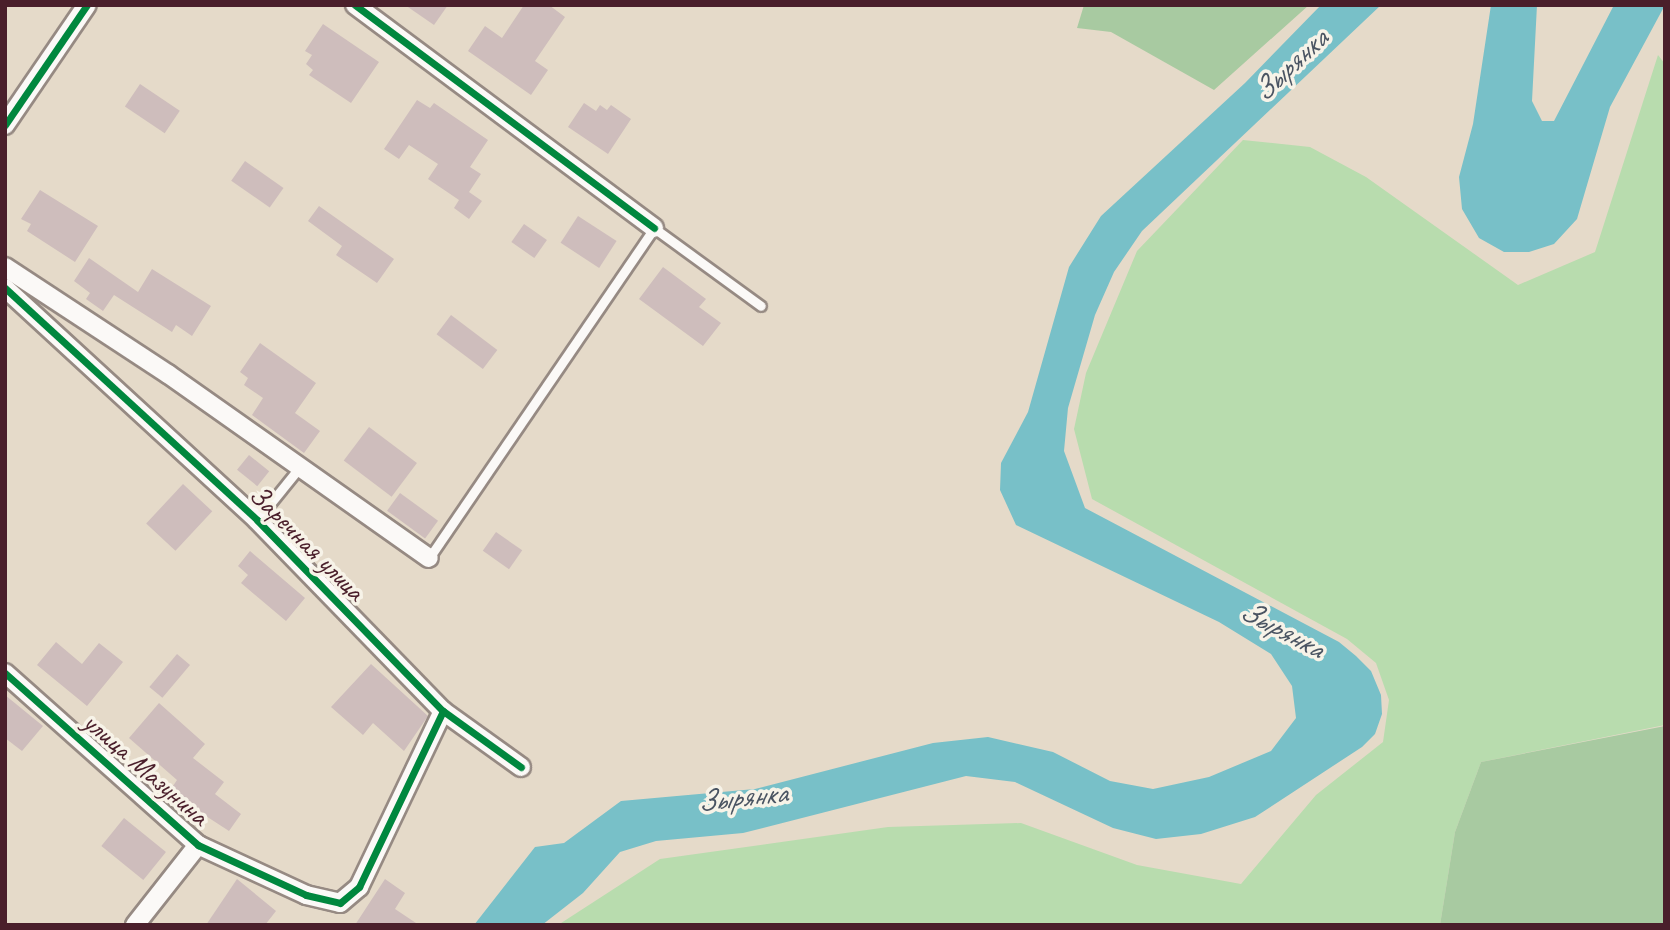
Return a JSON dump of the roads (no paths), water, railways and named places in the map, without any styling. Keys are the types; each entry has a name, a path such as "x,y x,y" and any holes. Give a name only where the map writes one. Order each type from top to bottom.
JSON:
{"street":[{"path":"5,125 11,106 87,5"},
{"path":"355,5 654,228"},
{"name":"Заречная улица","path":"5,267 167,374 429,558"},
{"name":"Заречная улица","path":"5,288 257,520 443,711 521,767"},
{"name":"улица Мазунина","path":"5,673 198,845 306,895 340,903 359,887 443,711"},
{"path":"135,925 198,845"}],"lane":[{"path":"429,558 654,228 761,306"},
{"path":"257,520 299,468"}],"water":[{"name":"Зырянка","path":"1321,5 1381,5 1142,231 1114,272 1095,315 1068,408 1064,451 1085,508 1339,642 1356,656 1371,671 1381,695 1382,714 1375,734 1362,747 1255,817 1201,834 1156,839 1113,828 1015,782 966,776 743,833 656,841 620,852 583,893 542,925 474,925 535,847 564,843 621,801 755,789 933,743 988,737 1053,752 1110,781 1153,789 1209,777 1271,751 1296,718 1292,686 1271,654 1219,622 1016,525 1000,490 1001,463 1028,412 1069,267 1101,216 1245,83"},
{"path":"1491,5 1537,5 1532,101 1542,121 1554,121 1614,5 1665,5 1610,107 1577,219 1554,244 1529,252 1504,252 1479,238 1462,209 1459,177 1473,124"}]}
